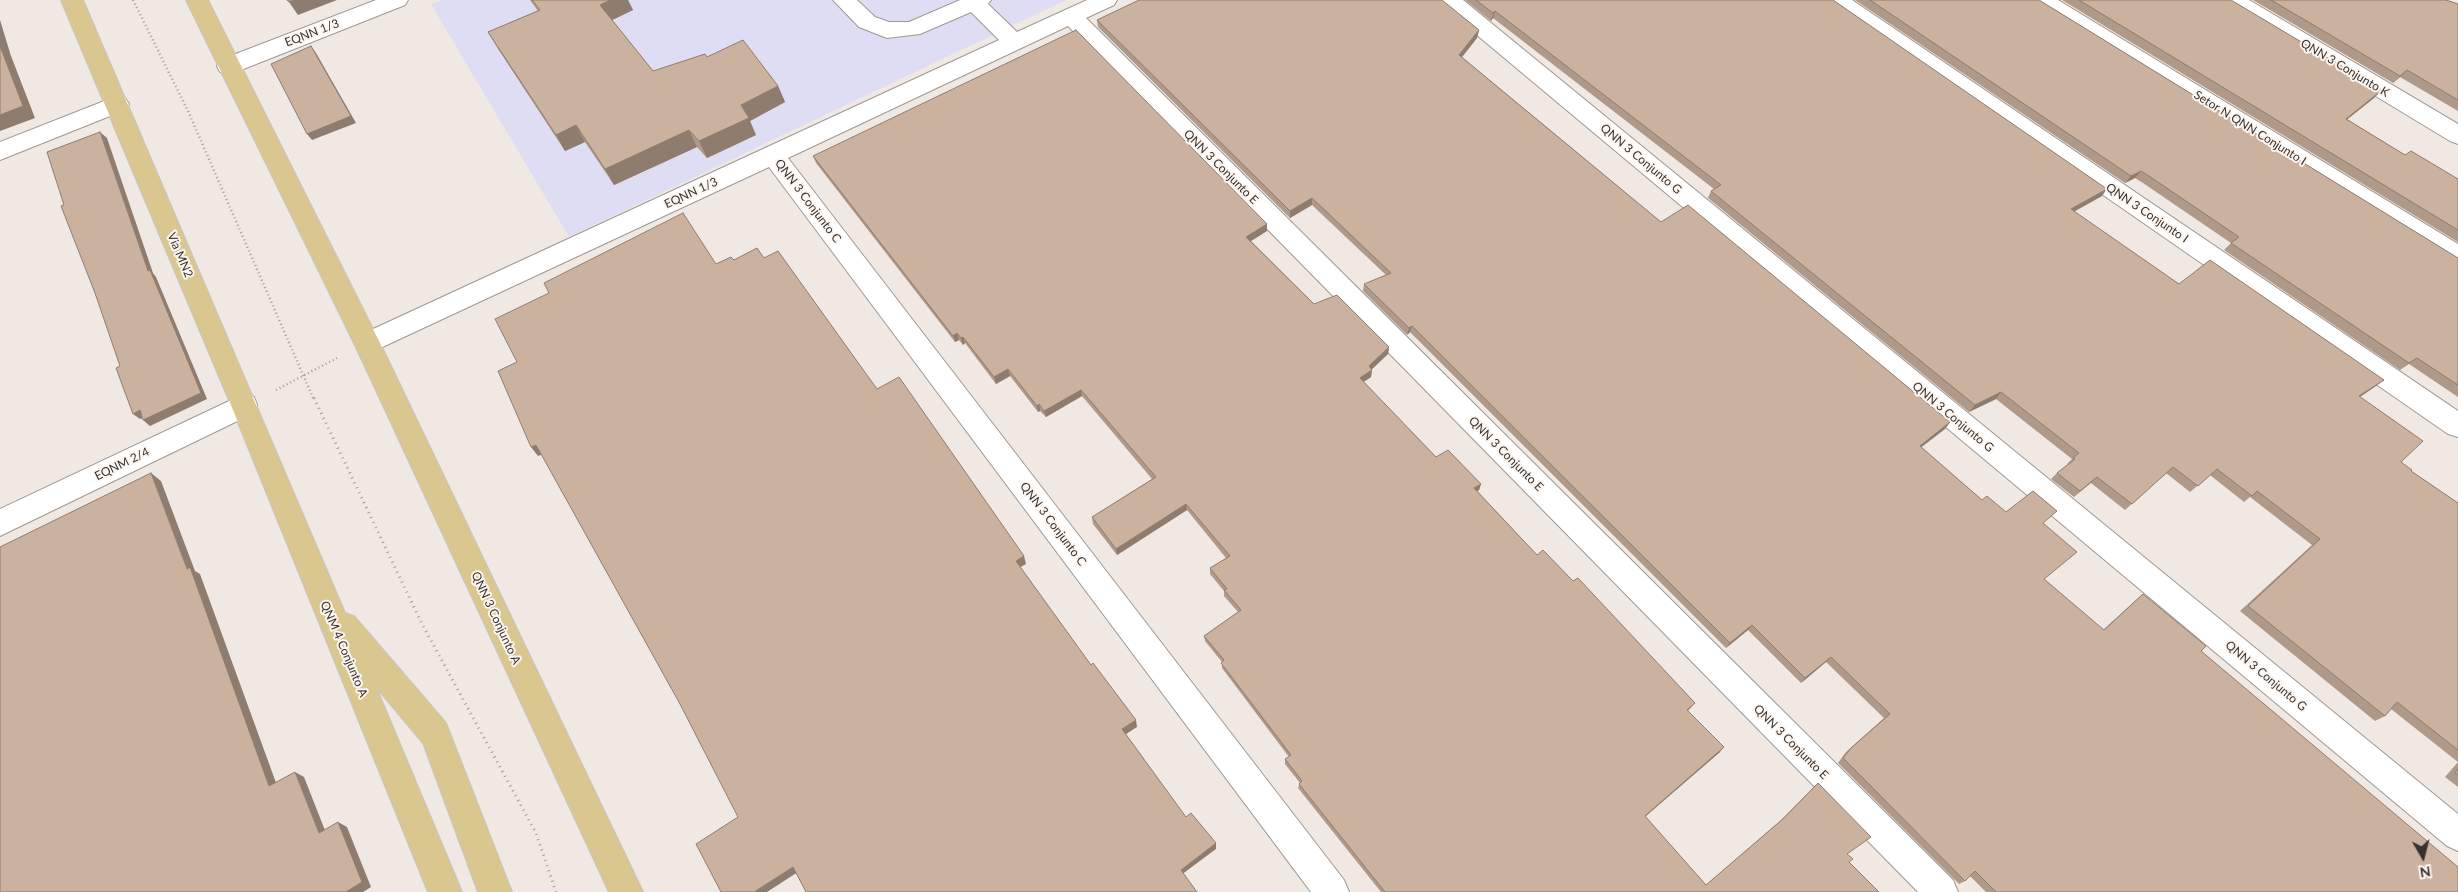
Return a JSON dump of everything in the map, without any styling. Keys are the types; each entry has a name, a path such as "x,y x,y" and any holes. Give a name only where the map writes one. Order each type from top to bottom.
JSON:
{"main road":[{"name":"Via MN2","path":"72,0 244,405"},
{"path":"176,0 224,57"},
{"path":"197,0 367,343"},
{"name":"QNN 3 Conjunto A","path":"367,343 626,892"},
{"name":"QNM 4 Conjunto A","path":"244,405 445,892"},
{"path":"328,608 435,734 495,892"}],"street":[{"name":"EQNN 1/3","path":"224,57 397,0"},
{"path":"844,0 867,22 888,30 912,29 977,1 1015,43"},
{"name":"EQNN 1/3","path":"367,343 774,156 1106,0"},
{"name":"QNN 3 Conjunto G","path":"1449,0 2458,835"},
{"name":"QNN 3 Conjunto I","path":"1837,0 2458,426"},
{"name":"Setor N QNN Conjunto I","path":"2042,0 2458,256"},
{"name":"QNN 3 Conjunto K","path":"2233,0 2458,135"},
{"name":"QNN 3 Conjunto E","path":"1072,16 1941,892"},
{"path":"0,151 117,104"},
{"name":"QNN 3 Conjunto C","path":"774,156 1332,892"},
{"name":"EQNM 2/4","path":"0,523 244,405"}],"path":[{"path":"133,0 188,111 303,376 422,624 536,833 556,892"},
{"path":"244,405 367,343"}],"shaded area":[{"path":"442,0 1066,0 569,237 431,4"}],"building":[{"path":"532,0 610,0 600,5 653,71 705,54 707,57 743,40 778,86 741,105 749,118 699,141 689,130 605,169 576,125 556,135 488,32 540,10"},
{"path":"1139,0 1442,0 1479,30 1459,55 1661,222 1688,205 1950,422 1920,446 1982,500 1987,496 2006,512 2033,491 2057,511 2043,523 2077,552 2044,579 2104,630 2143,594 2206,646 2201,651 2458,867 2458,892 1996,892 1975,871 1965,881 1843,758 1851,748 1890,714 1831,657 1805,678 1752,625 1730,643 1412,326 1409,328 1364,284 1391,273 1312,198 1290,211 1097,20"},
{"path":"1476,0 1833,0 2107,189 2071,209 2179,284 2210,260 2384,380 2359,396 2423,441 2401,462 2458,503 2458,750 2397,702 2385,716 2248,606 2320,539 2257,491 2252,496 2217,469 2198,486 2173,467 2132,504 2097,477 2080,491 2057,473 2075,459 2073,458 2079,453 2001,392 1975,405 1711,191 1721,185 1495,11 1493,13"},
{"path":"1870,0 2039,0 2458,258 2458,385 2417,358 2409,363 2231,243 2239,237 2149,176 2141,171 2131,176"},
{"path":"2079,0 2231,0 2382,90 2346,119 2405,155 2411,151 2458,179 2458,230"},
{"path":"2271,0 2446,0 2458,4 2458,100 2407,70 2400,76"},
{"path":"1076,30 1267,224 1246,237 1314,304 1337,295 1389,347 1369,366 1372,370 1360,378 1436,457 1448,450 1481,484 1474,488 1537,555 1543,550 1573,581 1578,578 1695,703 1687,710 1724,747 1645,816 1706,885 1784,818 1818,783 1871,837 1847,854 1853,859 1849,862 1879,892 1385,892 1299,784 1302,781 1285,759 1291,755 1221,663 1224,660 1204,636 1241,610 1224,590 1227,589 1210,568 1230,556 1186,504 1116,549 1092,517 1156,477 1081,390 1044,411 1039,404 1037,406 1008,369 994,377 963,337 961,338 957,333 953,336 813,156"},
{"path":"0,46 23,106 0,115"},
{"path":"311,46 351,116 307,134 271,64"},
{"path":"100,132 148,271 150,270 201,393 143,420 140,410 133,414 116,368 120,366 95,293 61,206 64,205 47,152"},
{"path":"683,213 716,264 731,257 734,260 757,248 764,258 778,251 877,389 899,377 1024,556 1016,561 1091,665 1093,663 1136,720 1122,729 1186,817 1191,813 1216,843 1181,870 1197,892 806,892 793,867 754,892 721,892 696,844 738,817 680,704 536,445 531,447 498,371 517,362 495,319 549,293 544,283"},
{"path":"151,473 187,569 190,567 269,786 295,772 319,833 338,822 362,882 346,892 0,892 0,547"}]}
